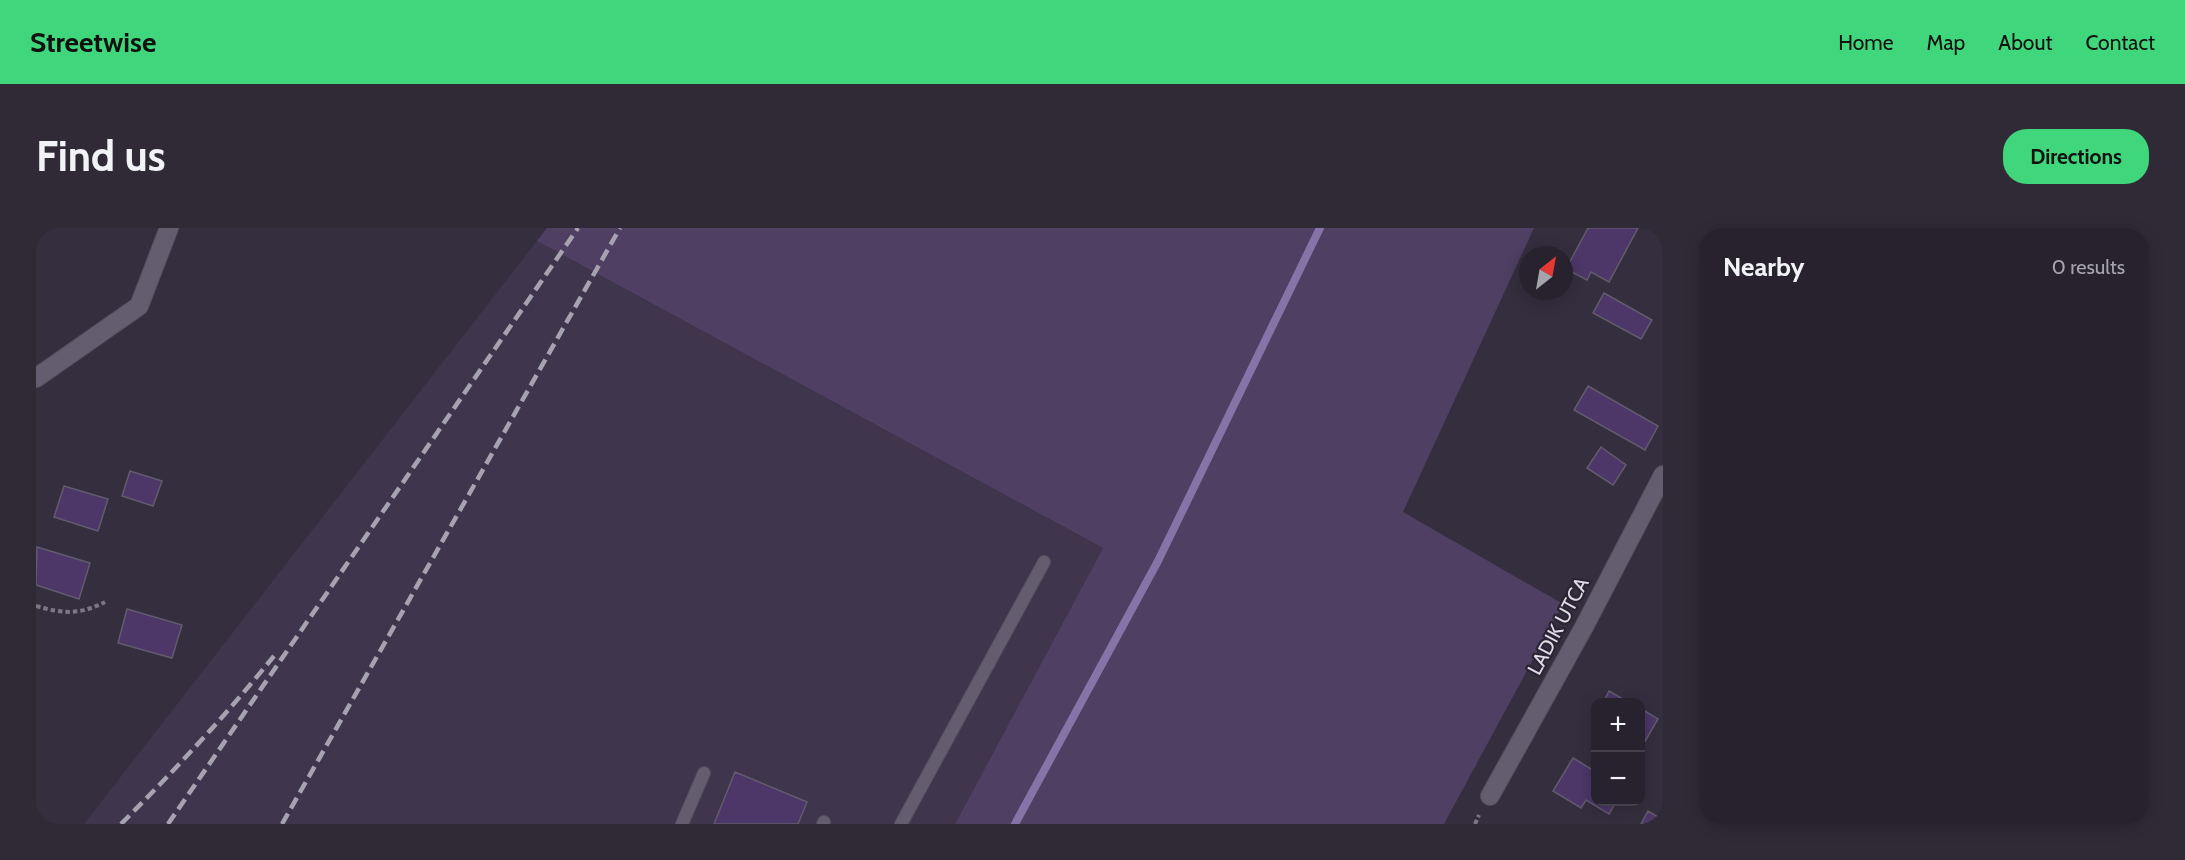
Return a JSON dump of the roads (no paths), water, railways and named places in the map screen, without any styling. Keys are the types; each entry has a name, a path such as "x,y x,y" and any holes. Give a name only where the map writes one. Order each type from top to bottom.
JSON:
{"street":[{"path":"36,378 140,306 169,228"},
{"name":"LADIK UTCA","path":"1490,796 1584,627 1663,475"}],"lane":[{"path":"901,824 1044,562"},
{"path":"682,824 704,773"}],"waterway":[{"path":"1015,824 1158,561 1320,228"}],"railway":[{"path":"168,824 578,228"},
{"path":"282,824 620,228"},
{"path":"121,824 200,742 274,656"}]}
